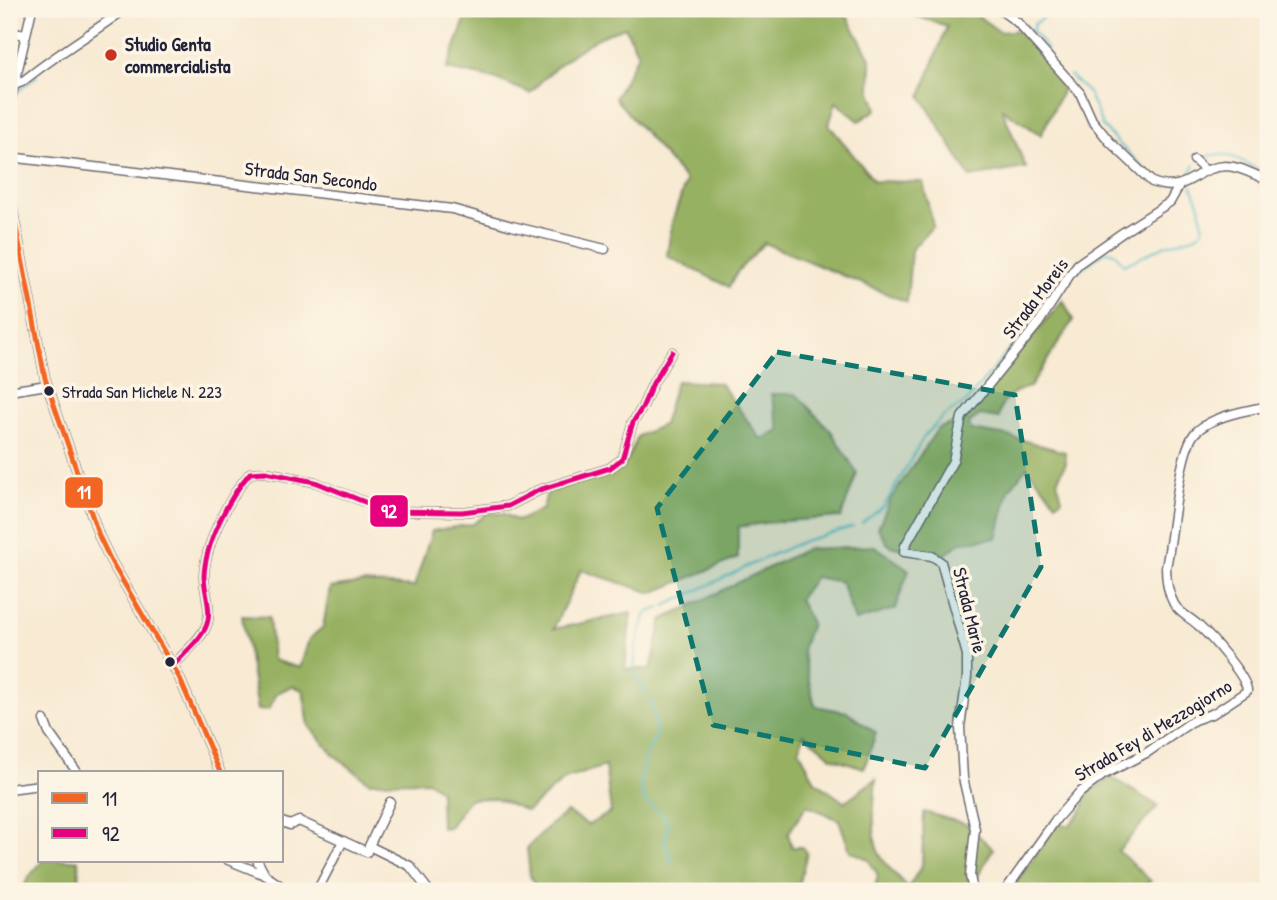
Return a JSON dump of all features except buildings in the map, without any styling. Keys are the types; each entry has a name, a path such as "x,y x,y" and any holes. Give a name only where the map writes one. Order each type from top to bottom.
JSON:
{"street":[{"path":"9,107 32,9"},
{"path":"14,85 22,82 64,48 92,33 125,9"},
{"path":"999,9 1017,22 1069,80 1080,93 1092,120 1144,177 1160,186 1179,186"},
{"path":"9,32 25,35"},
{"path":"9,63 19,62"},
{"name":"Strada San Secondo","path":"9,156 452,209 605,249"},
{"name":"Strada Moreis","path":"987,384 1038,324 1078,264 1170,202 1179,186 1196,178 1199,165 1231,167 1268,180"},
{"path":"9,191 47,385 99,536 173,666 220,771"},
{"path":"173,666 206,626 208,612 205,566 229,504 250,473 265,472 316,482 387,511 455,513 508,506 539,491 610,468 622,459 633,422 672,352"},
{"name":"Strada Marie","path":"973,891 970,876 975,829 963,778 960,727 967,677 966,647 941,562 932,556 904,552 911,533 953,461 962,417 987,384"},
{"path":"9,391 47,385"},
{"name":"Strada Fey di Mezzogiorno","path":"1005,891 1057,818 1078,794 1103,775 1148,752 1194,720 1214,713 1247,691 1247,685 1237,670 1200,627 1175,606 1167,582 1166,567 1182,467 1189,443 1196,432 1213,422 1268,406"},
{"path":"44,720 76,771"},
{"path":"9,789 38,785"},
{"path":"390,802 369,846 404,861 429,891"},
{"path":"284,823 288,825 299,821 367,852"},
{"path":"317,891 343,841"},
{"path":"233,862 265,875 288,891"},
{"path":"258,862 265,875"}],"highlighted area":[{"path":"777,352 1015,395 1041,567 925,768 713,725 657,508"}],"green space":[{"path":"469,9 843,9 871,60 870,88 877,109 859,121 836,102 829,125 874,181 923,182 933,226 911,250 907,302 764,243 738,271 729,287 667,256 672,222 686,181 615,98 638,54 625,27 599,38 573,54 530,93 496,79 447,69"},
{"path":"894,9 968,9 1000,32 1020,30 1066,83 1041,135 1002,109 1026,168 970,177 921,96 947,26"},
{"path":"1063,300 1073,320 1030,387 1018,391 1005,401 999,418 980,415 969,423 971,430 1008,436 1065,452 1066,463 1057,481 1062,499 1056,503 1027,467 1009,490 997,538 961,542 941,558 936,552 904,549 888,544 878,528 890,500 938,428 955,423 965,416"},
{"path":"676,381 720,383 761,439 780,431 771,394 796,394 831,431 857,473 841,517 738,527 738,558 652,593 581,570 553,629 631,613 625,669 651,669 662,620 806,549 875,546 909,570 895,609 855,621 841,582 815,577 799,599 811,623 802,650 815,706 847,712 876,733 864,768 833,758 804,734 799,750 815,781 844,802 876,779 876,846 885,862 908,888 922,865 924,812 966,824 993,849 974,883 980,891 874,891 878,875 868,859 850,851 839,820 807,805 788,834 792,847 802,847 807,853 797,891 538,891 530,876 527,848 567,812 588,825 611,812 605,766 565,779 527,811 495,798 469,799 449,827 441,828 440,790 428,781 369,782 333,754 309,726 303,690 292,686 277,693 269,709 258,710 242,616 269,617 273,660 300,668 309,639 323,627 330,588 364,583 414,587 432,531 473,524 488,513 504,514 518,521 543,509 547,492 614,472 627,461 638,436 663,425"},
{"path":"1111,777 1158,806 1118,851 1151,881 1135,891 1010,891 1057,824 1069,826 1084,808 1085,796"},
{"path":"41,862 78,862 84,891 23,891 29,877"}],"waterway":[{"path":"1006,9 1012,14"},
{"path":"1033,30 1034,24 1055,9"},
{"path":"1024,25 1038,37 1048,51"},
{"path":"16,93 37,76"},
{"path":"1070,76 1089,94 1103,127 1153,177 1165,182"},
{"path":"9,125 12,108"},
{"path":"1199,161 1207,156 1225,155 1268,174"},
{"path":"1189,175 1195,165"},
{"path":"1078,271 1106,251 1115,253 1124,265 1166,245 1194,237 1203,230 1200,206 1192,186"},
{"path":"862,523 884,506 925,435 943,417 966,402 1062,281"},
{"path":"665,606 804,541 853,527"},
{"path":"646,693 634,672 636,646 646,613 660,608"},
{"path":"651,701 657,734 645,756 640,781 643,799 664,816 668,825 665,843 673,864"}],"transit line":[{"name":"11","path":"9,191 45,378 99,536 179,677 220,771"},
{"name":"92","path":"173,666 205,630 209,612 205,563 213,536 226,508 250,473 265,472 315,482 387,511 462,512 508,506 539,490 610,468 622,459 633,422 672,352"}],"place":[{"name":"Studio Genta commercialista","path":"111,55"},
{"name":"Strada San Michele N. 223","path":"49,391"}]}
